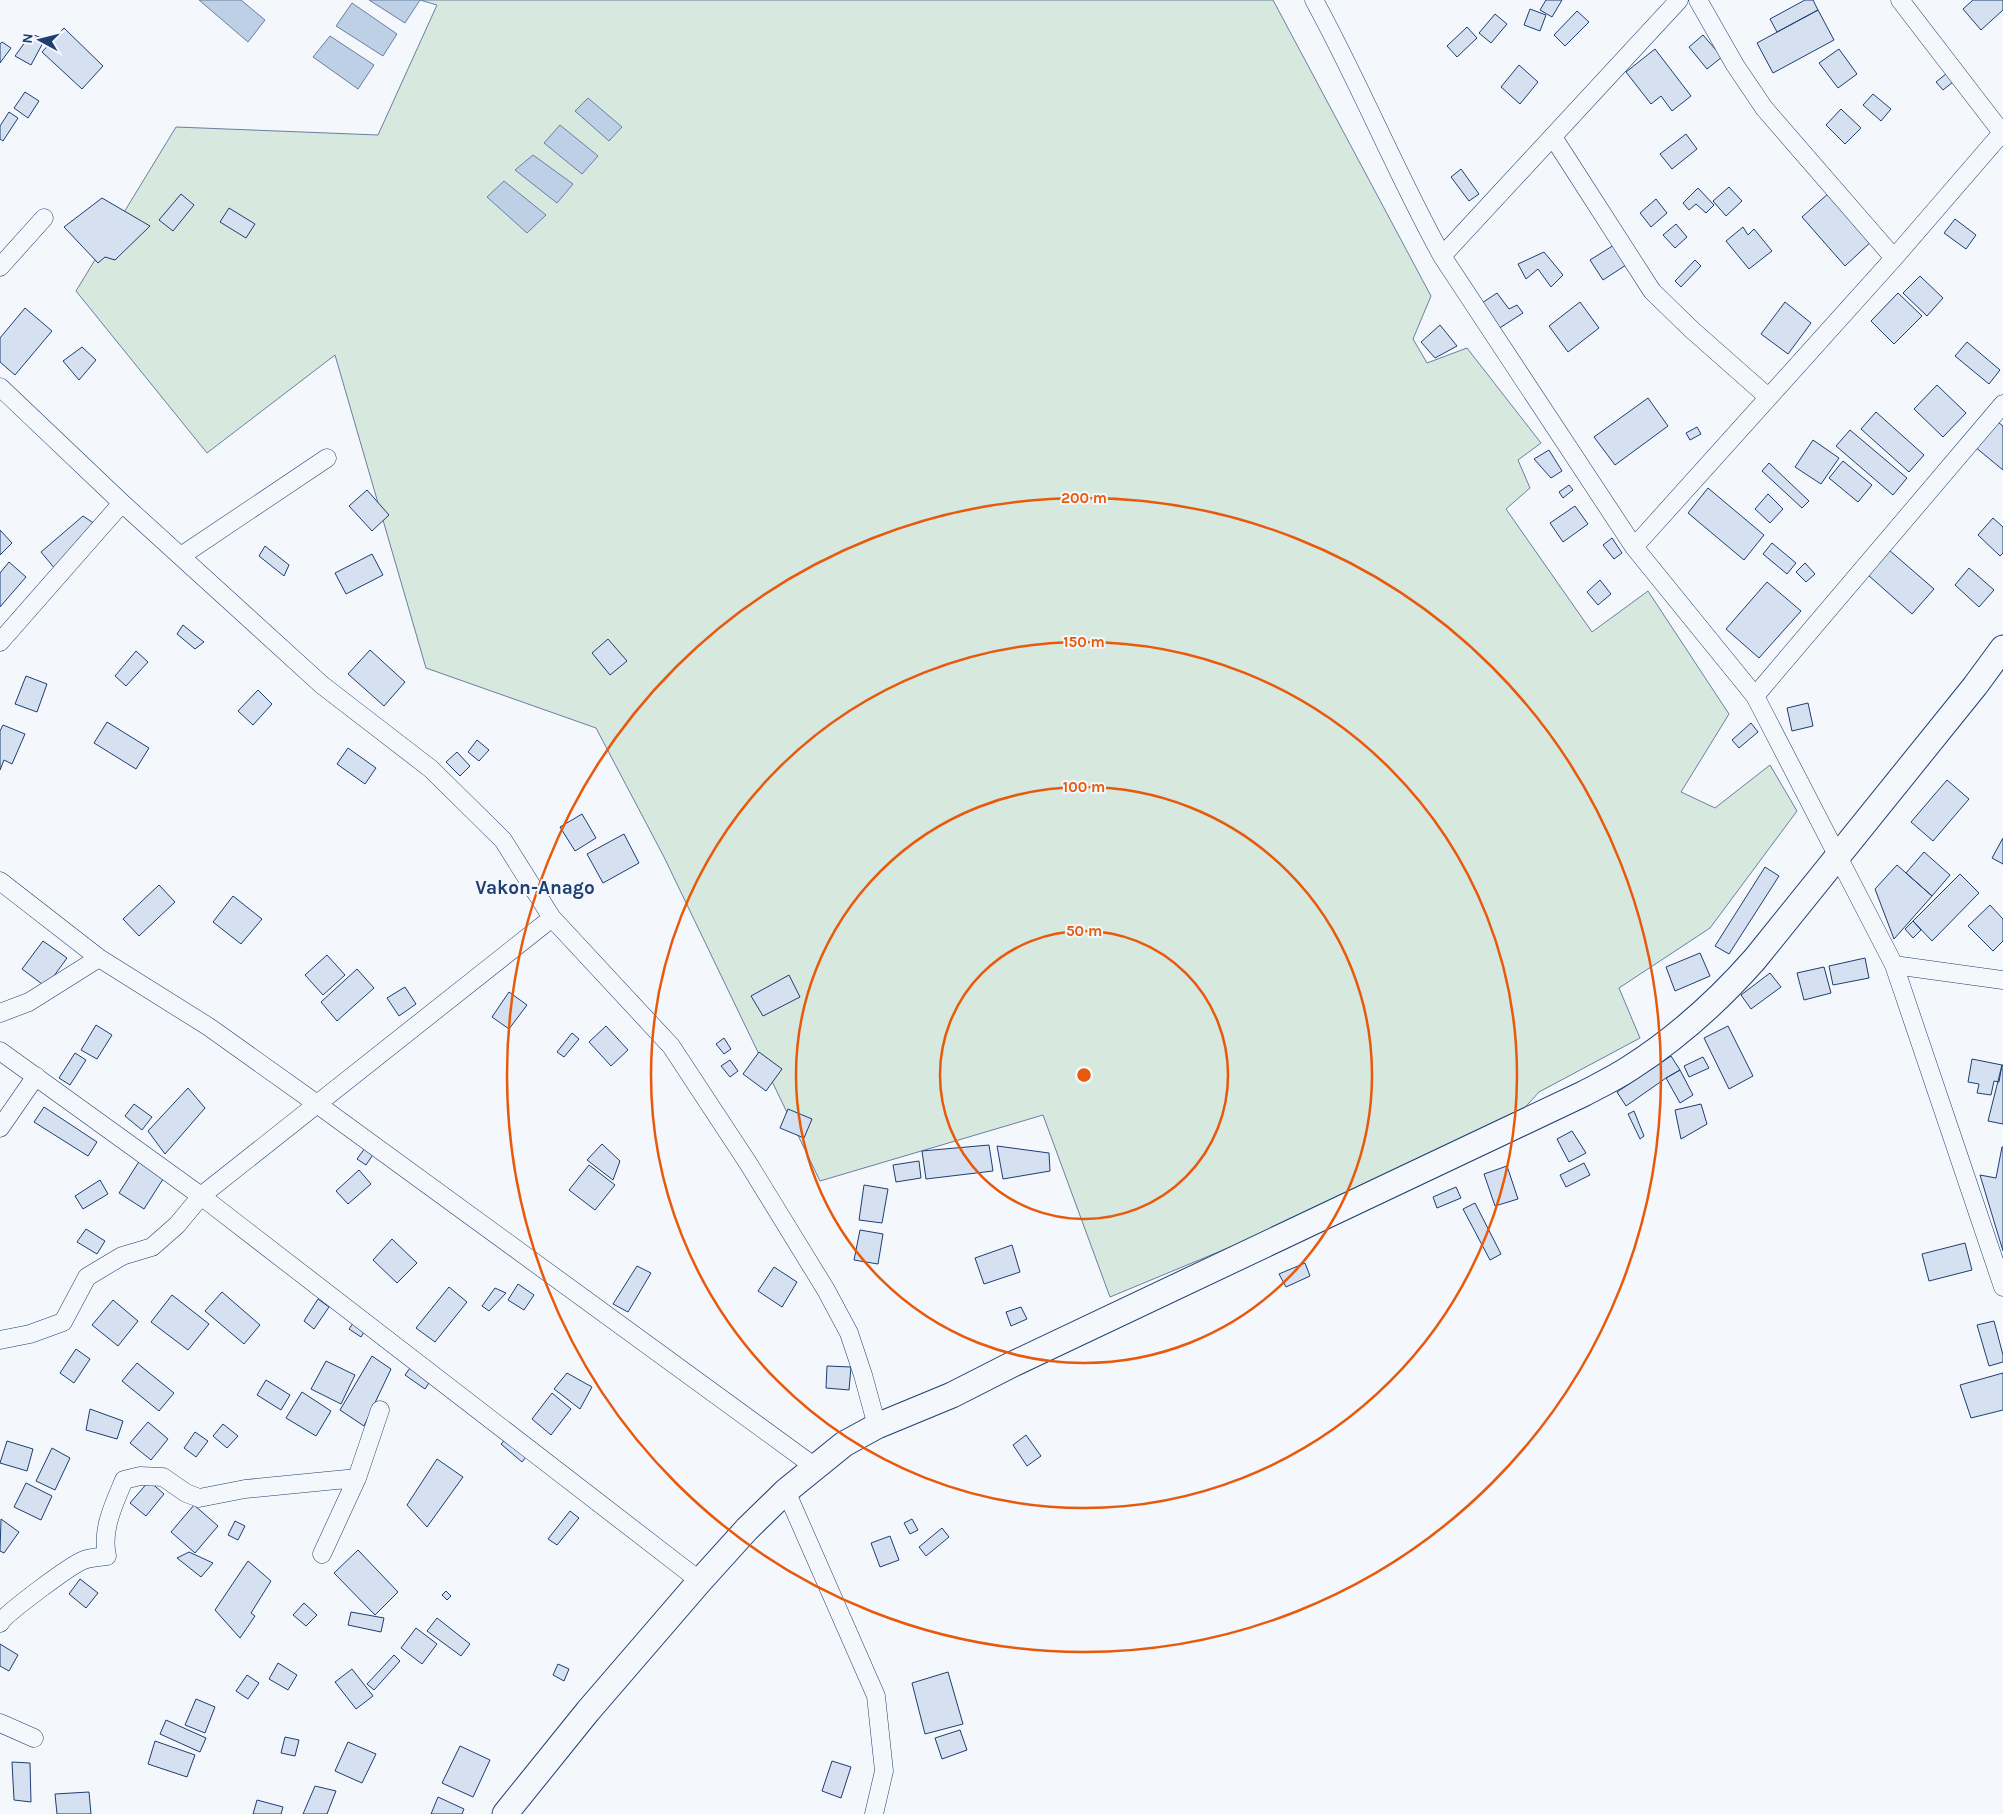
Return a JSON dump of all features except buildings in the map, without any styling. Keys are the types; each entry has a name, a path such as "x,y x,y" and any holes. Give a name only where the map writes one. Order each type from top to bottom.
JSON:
{"main road":[{"path":"505,1814 588,1711 747,1529 786,1491 844,1444 878,1426 952,1395 1013,1364 1583,1094 1630,1068 1688,1026 1725,993 1755,959 1975,686 2003,648"}],"street":[{"path":"1314,0 1336,40 1418,213 1442,256 1634,548 1755,696 1894,965 2003,1287"},
{"path":"1442,256 1680,0"},
{"path":"1698,0 1735,66 1764,108 1894,258"},
{"path":"1634,548 1894,258 2002,134 1900,0"},
{"path":"1553,137 1652,291 1691,329 1768,397"},
{"path":"0,267 44,218"},
{"path":"0,386 122,503 322,685 438,776 503,840 552,918 670,1046 748,1163 826,1290 849,1333 864,1375 878,1426"},
{"path":"1755,696 2003,404"},
{"path":"181,556 328,458"},
{"path":"0,642 122,503"},
{"path":"0,881 99,958 209,1027 815,1468"},
{"path":"0,1340 30,1334 63,1322 87,1276 122,1256 152,1246 177,1225 201,1196 552,918"},
{"path":"0,1013 29,1002 99,958"},
{"path":"1894,965 2003,980"},
{"path":"0,1051 201,1196 700,1581"},
{"path":"0,1128 36,1076"},
{"path":"322,1554 357,1478 380,1410"},
{"path":"0,1623 4,1617 24,1601 83,1560 107,1556 104,1543 111,1511 124,1480 140,1476 163,1477 186,1493 199,1498 245,1489 357,1478"},
{"path":"786,1491 876,1696 884,1771 874,1814"},
{"path":"0,1723 34,1738"}],"shaded area":[{"path":"420,0 1273,0 1431,296 1413,339 1427,363 1467,348 1541,443 1518,460 1530,488 1506,509 1592,632 1648,591 1729,714 1681,792 1715,808 1770,765 1797,811 1710,928 1619,988 1640,1038 1539,1092 1520,1113 1334,1204 1110,1297 1043,1115 820,1181 664,857 596,728 426,668 335,355 207,453 76,291 176,127 378,135 437,5"}],"water":[{"path":"199,0 241,0 265,20 248,42"},
{"path":"369,0 420,0 405,23"},
{"path":"352,3 397,34 383,56 336,26"},
{"path":"330,36 374,65 358,89 313,57"},
{"path":"588,98 622,127 609,141 575,111"},
{"path":"560,125 598,156 582,174 544,143"},
{"path":"533,155 573,184 557,203 515,170"},
{"path":"504,181 546,215 527,233 487,197"}],"district":[{"name":"Vakon-Anago","path":"535,888"}]}
